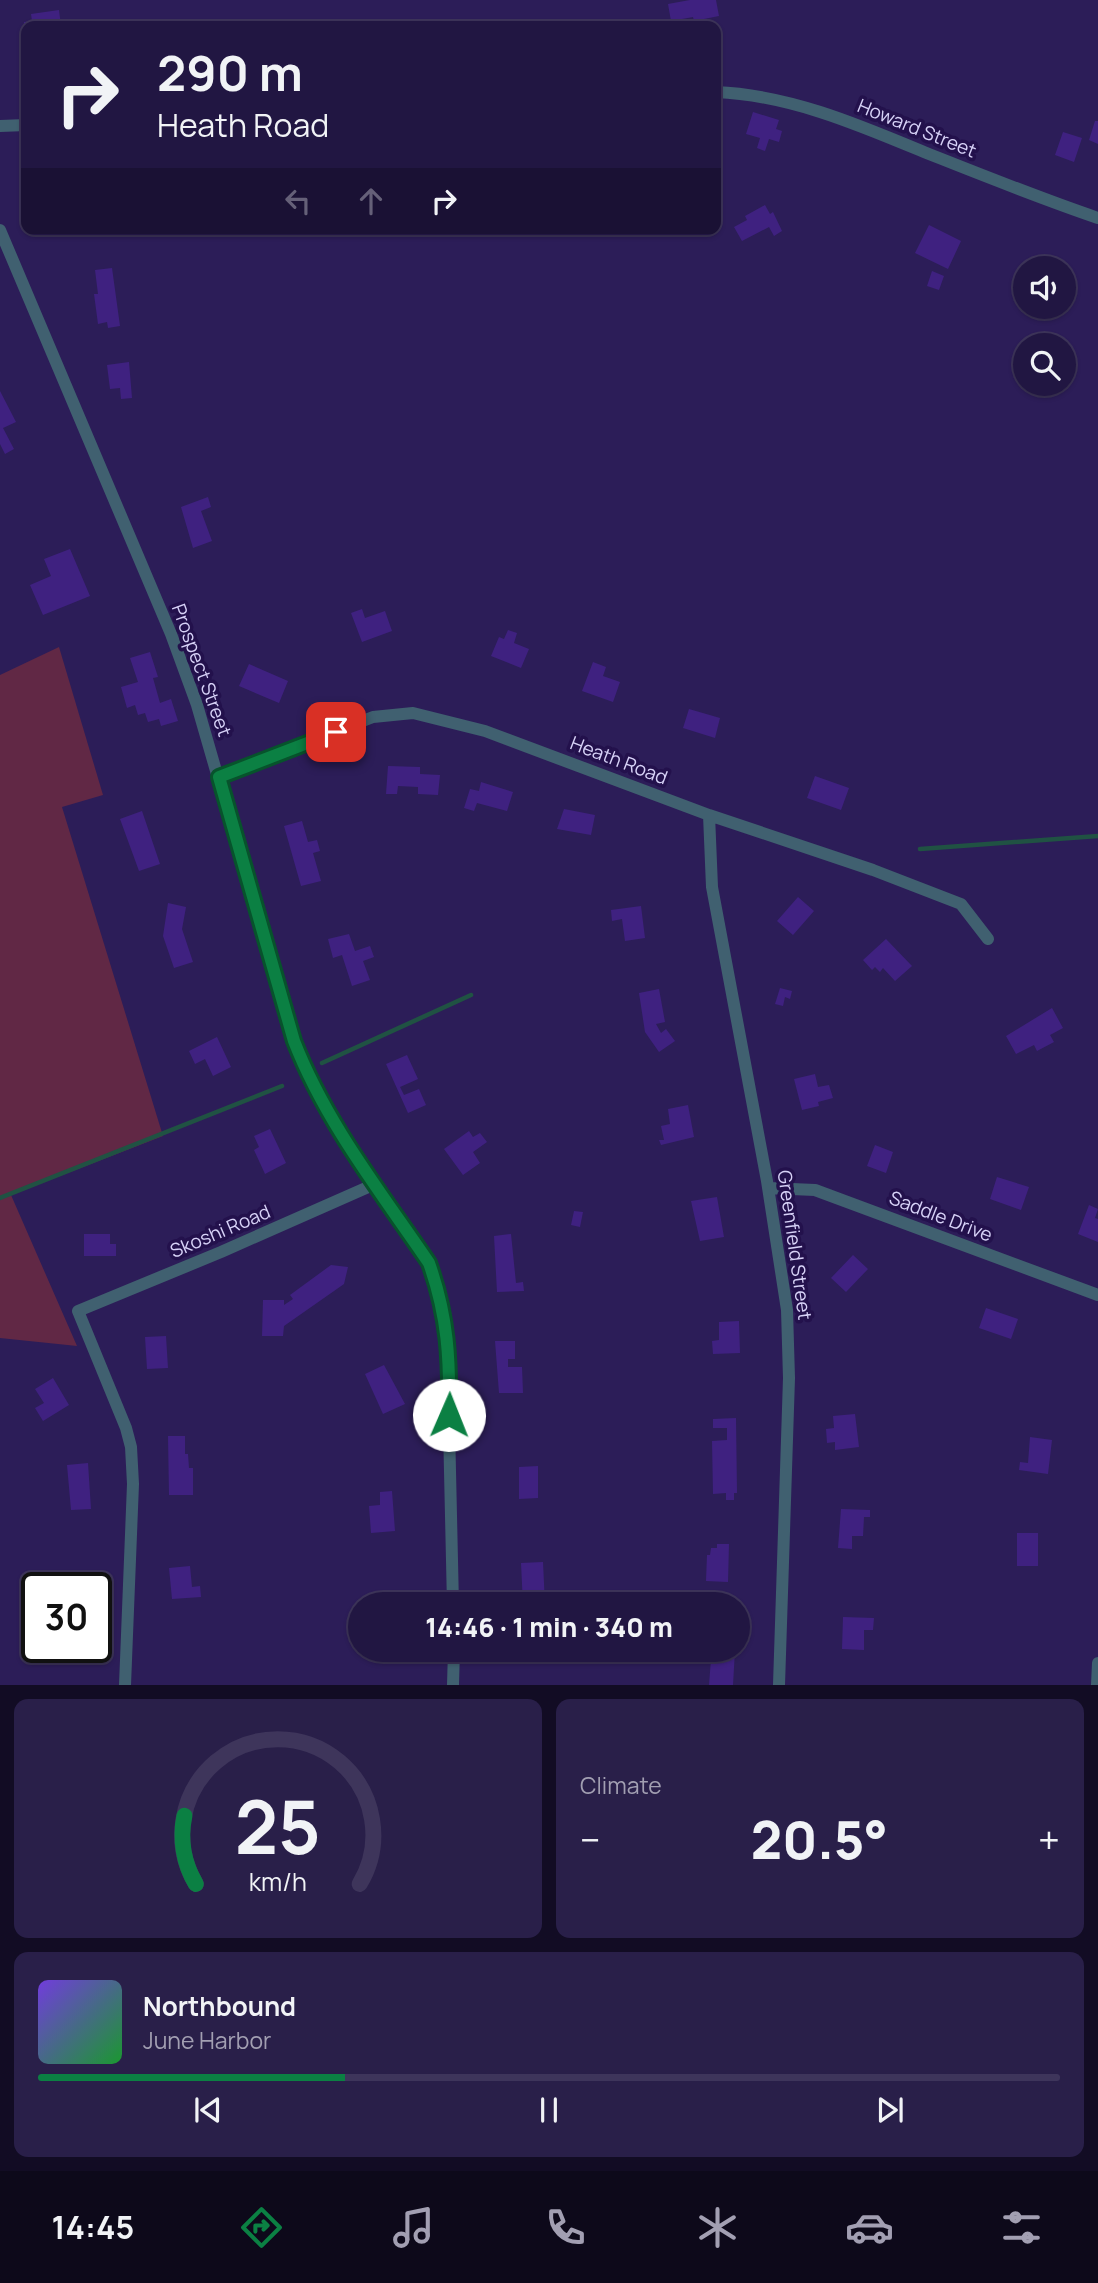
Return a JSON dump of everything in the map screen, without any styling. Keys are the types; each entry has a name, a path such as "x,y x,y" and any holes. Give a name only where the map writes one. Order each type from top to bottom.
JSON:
{"street":[{"name":"Howard Street","path":"721,93 766,99 836,116 1039,198 1098,218"},
{"path":"0,126 21,125"},
{"name":"Prospect Street","path":"0,230 171,634 219,777 294,1041 308,1076 341,1137 429,1263 445,1312 450,1372 453,1592"},
{"name":"Heath Road","path":"219,777 373,717 413,713 485,731 709,815 873,870 961,904 988,939"},
{"name":"Greenfield Street","path":"709,815 712,887 768,1188 787,1310 789,1378 779,1685"},
{"name":"Skoshi Road","path":"125,1685 133,1484 131,1447 126,1428 78,1311 375,1184"},
{"name":"Saddle Drive","path":"768,1188 815,1190 1098,1295"},
{"path":"453,1685 454,1662"},
{"path":"1097,1685 1098,1663"}],"shaded area":[{"path":"59,647 103,795 62,807 163,1136 11,1195 77,1346 0,1338 0,675"}],"building":[{"path":"690,0 716,0 719,16 694,21 693,17 671,21 668,4"},
{"path":"59,10 60,21 32,21 31,14"},
{"path":"753,112 779,120 776,129 782,131 779,142 769,139 765,151 757,148 760,138 746,134"},
{"path":"1095,121 1098,121 1098,144 1089,140"},
{"path":"1063,132 1082,138 1074,162 1055,155"},
{"path":"765,205 770,214 773,212 782,231 774,236 769,227 742,241 734,227 747,220 745,216"},
{"path":"929,225 961,241 948,269 915,253"},
{"path":"112,268 120,326 108,328 107,322 98,324 94,294 98,294 95,270"},
{"path":"932,271 944,276 939,290 927,286"},
{"path":"129,362 132,398 121,399 120,388 110,389 107,365"},
{"path":"0,391 16,422 3,428 14,449 5,454 0,444"},
{"path":"208,497 211,507 201,511 212,541 193,548 181,507"},
{"path":"70,549 90,596 43,615 30,585 51,576 44,559"},
{"path":"362,609 365,618 385,611 392,631 362,642 351,613"},
{"path":"508,630 517,633 514,643 529,649 521,668 491,656 499,637 504,639"},
{"path":"150,652 158,677 153,678 160,703 171,699 178,721 161,726 159,719 148,722 145,713 138,715 135,705 127,708 121,687 138,682 130,658"},
{"path":"593,662 606,667 603,676 620,682 613,702 582,691"},
{"path":"249,664 288,681 279,703 239,686"},
{"path":"689,709 720,718 715,738 683,728"},
{"path":"388,766 420,767 420,774 440,775 438,795 418,794 418,787 398,786 397,794 386,794"},
{"path":"815,776 849,788 841,810 807,798"},
{"path":"481,782 513,792 507,811 477,803 474,811 464,808 470,789 479,791"},
{"path":"564,809 595,815 591,835 557,829"},
{"path":"142,811 160,864 139,871 120,819"},
{"path":"302,821 308,842 317,840 320,851 313,853 321,881 301,886 284,826"},
{"path":"798,897 814,911 793,935 777,921"},
{"path":"168,903 186,907 182,929 193,962 174,968 163,936"},
{"path":"641,906 645,938 625,941 622,919 612,921 611,910"},
{"path":"349,934 355,951 370,946 374,957 363,961 370,980 352,986 342,955 333,958 328,939"},
{"path":"886,939 912,966 895,981 883,968 880,972 875,967 872,970 863,960"},
{"path":"780,988 792,991 790,999 785,997 783,1006 775,1004"},
{"path":"659,989 665,1022 656,1024 661,1033 666,1029 675,1041 659,1052 645,1032 639,993"},
{"path":"1052,1008 1063,1028 1050,1035 1054,1042 1037,1051 1034,1045 1016,1054 1006,1036"},
{"path":"217,1037 231,1067 213,1076 205,1059 195,1064 189,1051"},
{"path":"407,1055 418,1079 400,1087 404,1095 419,1089 426,1105 408,1113 386,1064"},
{"path":"815,1074 818,1087 829,1085 833,1098 818,1102 819,1106 802,1110 794,1079"},
{"path":"688,1105 694,1137 661,1145 659,1140 664,1140 661,1126 670,1124 668,1109"},
{"path":"270,1129 286,1163 265,1174 254,1150 259,1147 254,1136"},
{"path":"469,1131 473,1137 480,1133 487,1142 473,1152 480,1163 463,1175 444,1149"},
{"path":"875,1145 893,1152 886,1173 867,1166"},
{"path":"997,1177 1029,1187 1021,1210 990,1199"},
{"path":"717,1197 724,1237 700,1241 691,1201"},
{"path":"1089,1205 1098,1209 1095,1218 1098,1219 1098,1242 1078,1234"},
{"path":"574,1211 583,1212 580,1227 571,1225"},
{"path":"84,1234 110,1234 110,1244 116,1244 116,1256 84,1256"},
{"path":"511,1234 516,1283 523,1282 524,1291 497,1292 494,1236"},
{"path":"853,1255 868,1269 846,1292 831,1278"},
{"path":"331,1265 348,1267 344,1284 284,1326 283,1336 262,1336 263,1300 284,1300 284,1305 293,1299 290,1295"},
{"path":"986,1308 1018,1319 1011,1339 979,1328"},
{"path":"739,1321 740,1353 713,1354 712,1341 719,1340 719,1322"},
{"path":"166,1336 168,1368 147,1369 145,1337"},
{"path":"495,1341 515,1341 515,1359 508,1359 508,1367 522,1367 523,1393 499,1393"},
{"path":"384,1365 405,1404 383,1414 365,1374"},
{"path":"53,1378 69,1405 43,1421 35,1408 44,1403 35,1389"},
{"path":"855,1414 859,1447 835,1450 835,1442 827,1443 826,1429 834,1428 833,1416"},
{"path":"736,1418 737,1493 734,1493 734,1500 726,1500 726,1493 713,1494 712,1441 727,1440 727,1428 713,1428 713,1419"},
{"path":"168,1436 185,1436 185,1454 188,1454 189,1468 193,1468 193,1495 169,1495"},
{"path":"1030,1437 1052,1440 1048,1474 1019,1470 1020,1462 1028,1463"},
{"path":"88,1463 91,1509 71,1510 67,1465"},
{"path":"538,1466 538,1498 519,1499 519,1467"},
{"path":"392,1491 395,1531 371,1533 369,1506 380,1505 380,1492"},
{"path":"841,1509 870,1510 870,1517 864,1517 863,1536 852,1536 852,1549 838,1548"},
{"path":"1017,1533 1038,1533 1038,1566 1017,1566"},
{"path":"717,1544 729,1544 728,1582 706,1581 707,1555 710,1555 711,1548 717,1548"},
{"path":"543,1562 544,1592 522,1592 521,1563"},
{"path":"190,1566 192,1587 200,1586 201,1597 172,1599 169,1568"},
{"path":"843,1617 874,1618 873,1630 864,1630 864,1650 842,1649"},
{"path":"711,1662 734,1662 733,1685 709,1685"}],"waterway":[{"path":"920,849 1098,836"},
{"path":"322,1063 471,995"},
{"path":"0,1198 282,1086"}],"route":[{"path":"336,732 219,777 294,1041 308,1076 341,1137 429,1263 445,1312 450,1372 449,1415"}]}
